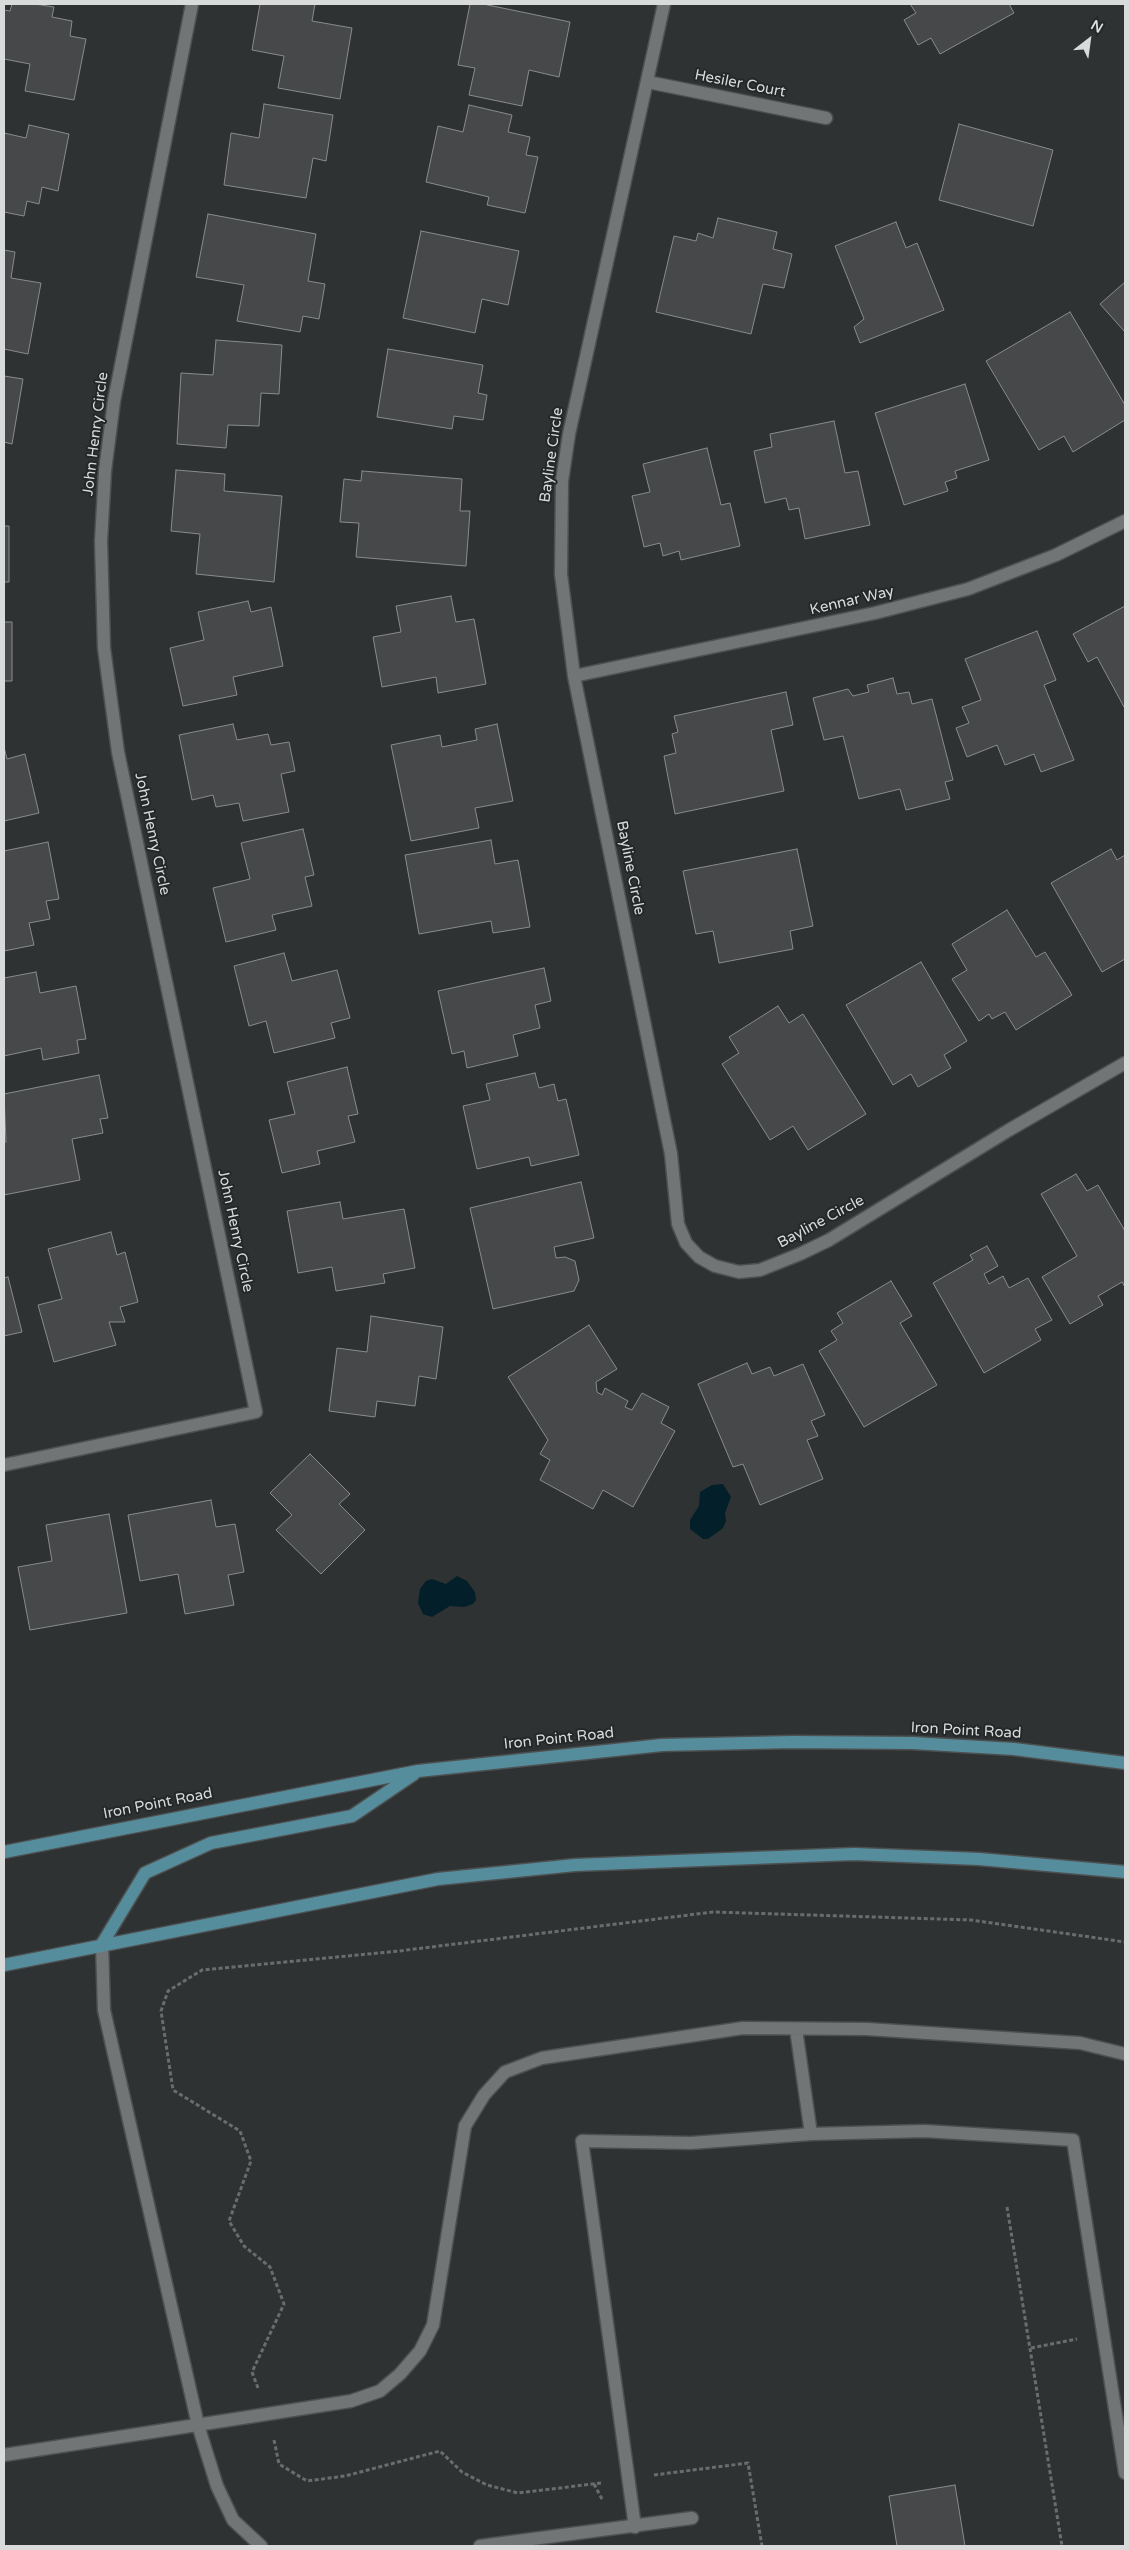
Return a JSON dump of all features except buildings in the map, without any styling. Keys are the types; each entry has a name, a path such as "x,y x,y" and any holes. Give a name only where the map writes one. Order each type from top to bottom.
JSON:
{"main road":[{"name":"Iron Point Road","path":"4,1852 418,1771 662,1745 793,1742 912,1743 1014,1749 1125,1762"},
{"path":"102,1944 146,1873 211,1843 352,1816 418,1771"},
{"path":"4,1964 438,1879 575,1864 854,1854 979,1859 1125,1872"}],"street":[{"name":"John Henry Circle","path":"4,1465 256,1412 118,752 104,648 101,541 105,471 114,401 192,4"},
{"name":"Bayline Circle","path":"664,4 569,434 562,481 561,574 574,676 671,1154 674,1204 678,1224 686,1243 715,1266 739,1272 760,1270 800,1254 829,1240 1009,1130 1125,1063"},
{"name":"Hesiler Court","path":"648,82 826,118"},
{"name":"Kennar Way","path":"574,676 875,613 968,589 1056,555 1125,521"},
{"path":"102,1944 104,2010 198,2425 217,2486 233,2520 261,2546"},
{"path":"4,2455 351,2401 380,2391 400,2374 420,2351 433,2325 465,2126 484,2095 505,2072 542,2058 743,2028 796,2030 867,2029 1080,2043 1125,2054"},
{"path":"796,2030 811,2134"},
{"path":"635,2526 582,2141 691,2143 811,2134 924,2131 1073,2140 1125,2473"},
{"path":"480,2546 692,2518"}],"path":[{"path":"168,1991 202,1970 399,1951 713,1912 971,1920 1125,1942"},
{"path":"1007,2207 1062,2546"}],"water":[{"path":"723,1484 731,1497 725,1513 726,1521 723,1528 708,1539 703,1539 690,1529 690,1520 699,1506 700,1492 712,1485"},
{"path":"457,1576 467,1581 475,1592 476,1600 473,1604 464,1607 450,1606 432,1617 423,1614 418,1603 420,1589 426,1581 432,1579 446,1584"}]}
